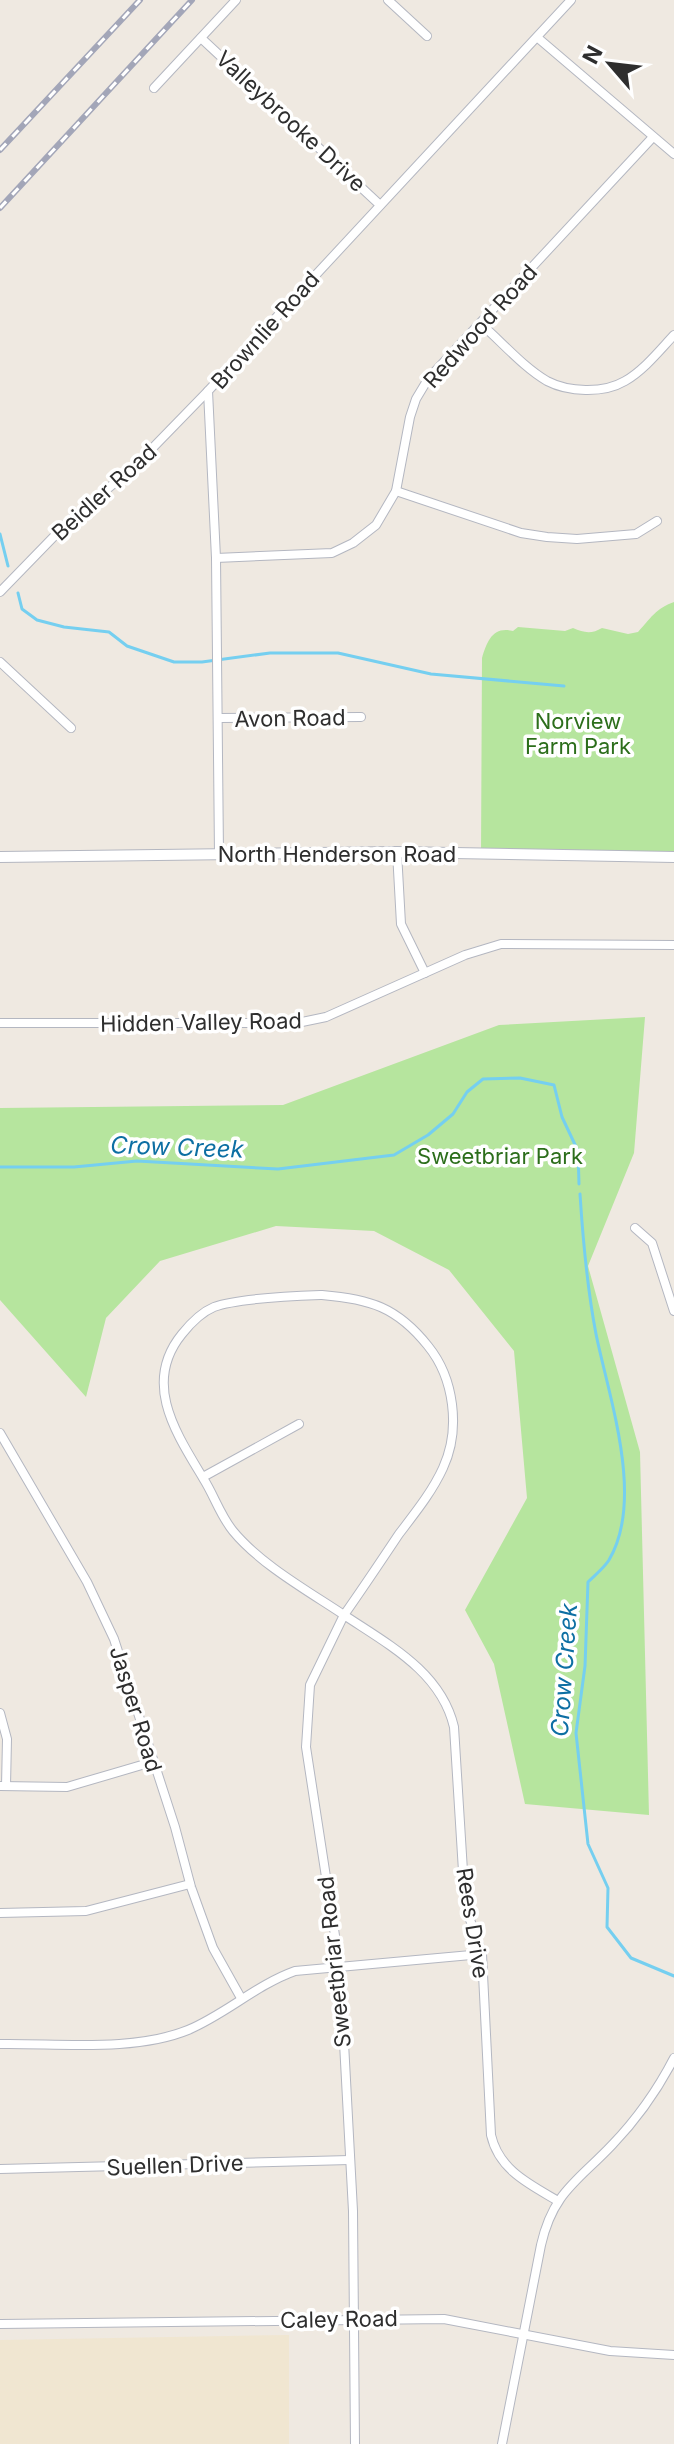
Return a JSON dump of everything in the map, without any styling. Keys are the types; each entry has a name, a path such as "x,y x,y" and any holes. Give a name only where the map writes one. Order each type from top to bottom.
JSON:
{"street":[{"path":"154,88 236,0"},
{"path":"388,0 427,36"},
{"name":"Brownlie Road","path":"219,854 218,640 208,391 571,0"},
{"name":"Valleybrooke Drive","path":"201,38 380,205"},
{"path":"538,38 674,154"},
{"name":"Redwood Road","path":"216,558 332,553 353,543 376,525 396,491 416,399 428,379 653,137"},
{"path":"481,324 547,381 564,387 594,390 623,382 641,369 674,335"},
{"name":"Beidler Road","path":"0,592 69,521 136,465 208,391"},
{"path":"396,491 521,533 547,537 577,539 636,534 657,521"},
{"path":"0,662 71,728"},
{"name":"Avon Road","path":"219,718 361,717"},
{"path":"397,852 401,924 425,973"},
{"name":"North Henderson Road","path":"0,857 397,852 674,857"},
{"name":"Hidden Valley Road","path":"0,1023 297,1023 326,1017 480,949 501,944 674,945"},
{"path":"635,1228 652,1243 674,1311"},
{"name":"Sweetbriar Road","path":"203,1477 179,1437 163,1392 165,1365 174,1344 189,1325 210,1309 227,1302 322,1295 368,1301 404,1320 430,1349 445,1374 453,1415 444,1466 419,1508 344,1615 310,1685 306,1719 307,1755 340,1968 356,2319 355,2444"},
{"path":"203,1477 299,1424"},
{"name":"Jasper Road","path":"0,1433 87,1582 114,1639 175,1827 190,1884 213,1948 241,1998"},
{"name":"Rees Drive","path":"203,1477 233,1531 250,1548 308,1592 408,1659 438,1689 449,1706 454,1730 467,1911 482,1954 494,2146 513,2173 558,2201"},
{"path":"0,1713 7,1739 3,1786 67,1787 152,1762"},
{"path":"0,1913 86,1911 190,1884"},
{"path":"0,2044 157,2041 193,2028 269,1981 295,1971 482,1954"},
{"path":"502,2444 544,2230 571,2183 625,2130 650,2099 674,2058"},
{"name":"Suellen Drive","path":"0,2169 350,2160"},
{"name":"Caley Road","path":"0,2324 444,2319 610,2351 674,2355"}],"shaded area":[{"path":"289,2335 289,2444 0,2444 0,2340"}],"green space":[{"name":"Norview Farm Park","path":"674,602 674,856 481,854 482,658 492,636 518,627 565,631 573,628 588,632 602,628 628,634 638,632 658,611"},
{"name":"Sweetbriar Park","path":"645,1017 634,1153 588,1266 640,1452 649,1815 525,1804 494,1664 465,1610 527,1498 514,1351 449,1270 374,1231 276,1226 160,1261 106,1318 86,1397 0,1300 0,1108 283,1105 499,1025"}],"waterway":[{"path":"0,534 8,566"},
{"path":"18,593 22,609 37,620 64,627 109,632 127,646 174,662 202,662 270,653 338,653 431,674 564,686"},
{"name":"Crow Creek","path":"0,1167 74,1167 137,1161 278,1169 394,1155 428,1135 453,1114 467,1092 483,1079 520,1078 554,1085 562,1117 578,1151 579,1184"},
{"name":"Crow Creek","path":"580,1194 590,1299 621,1448 624,1479 624,1508 619,1535 609,1560 588,1582 585,1666 576,1733 588,1844 608,1888 607,1927 631,1958 674,1976"}],"railway":[{"path":"0,150 140,0"},
{"path":"0,208 192,0"}]}
